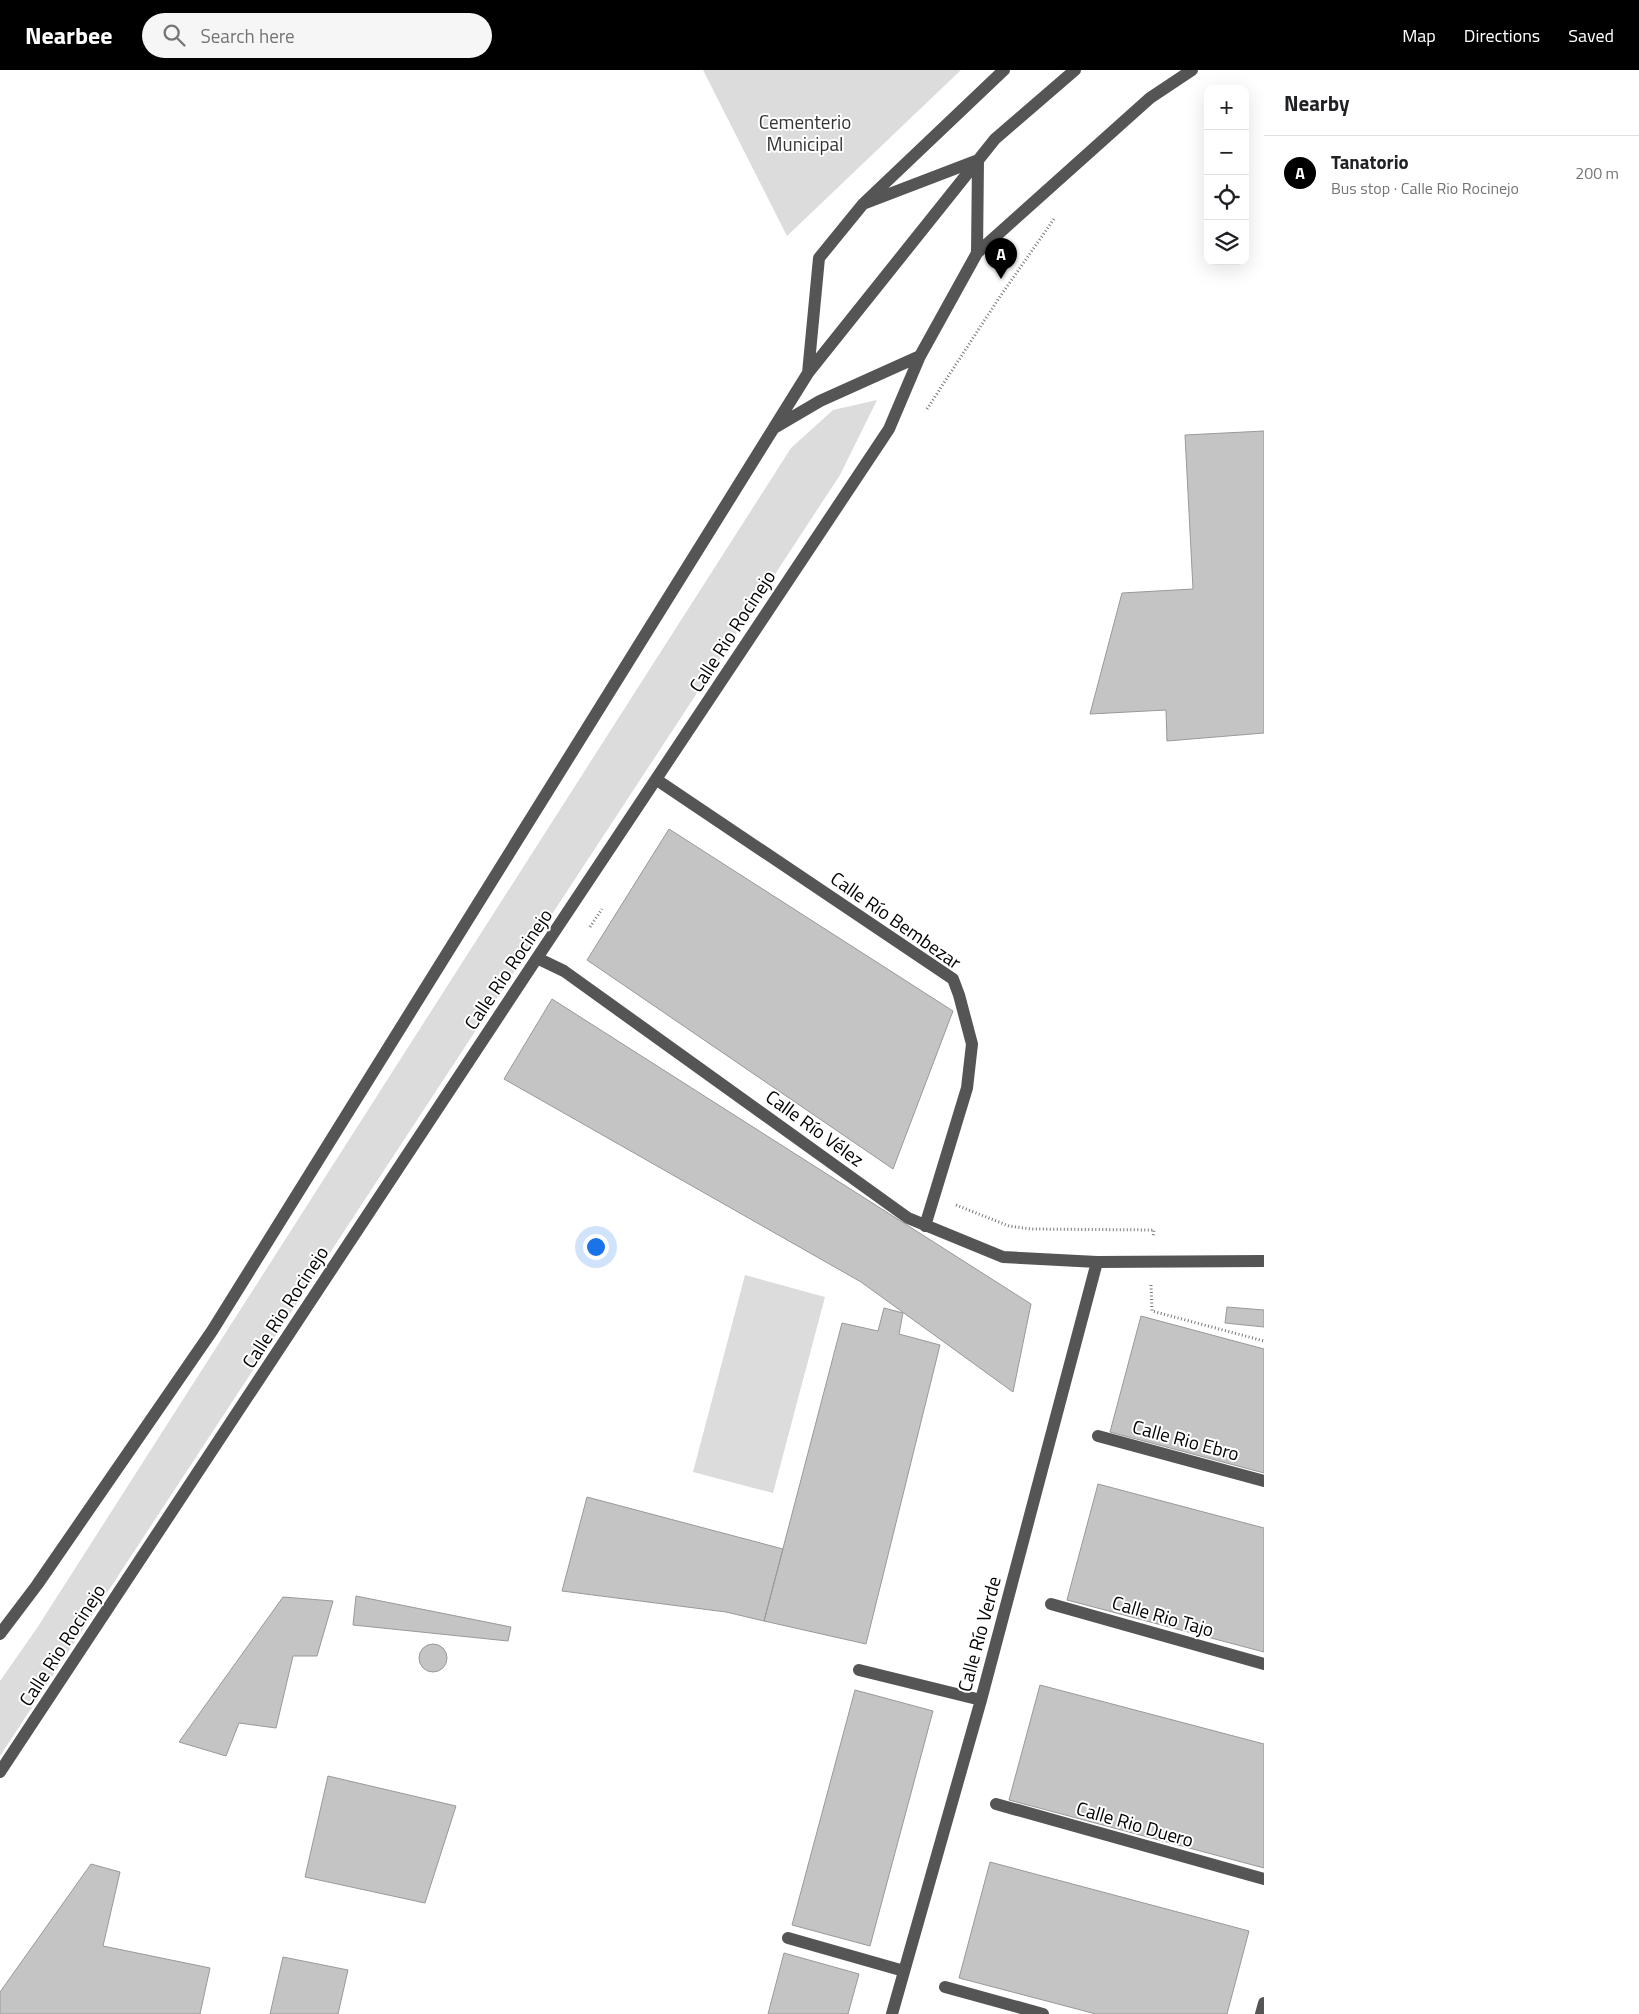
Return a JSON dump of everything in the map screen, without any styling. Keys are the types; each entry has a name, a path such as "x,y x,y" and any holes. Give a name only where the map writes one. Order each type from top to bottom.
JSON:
{"street":[{"path":"808,373 819,258 863,204 1004,70"},
{"path":"0,1634 212,1331 808,373 995,139 1075,70"},
{"path":"977,252 1150,98 1192,70"},
{"path":"863,204 978,160"},
{"name":"Calle Rio Rocinejo","path":"0,1772 888,429 920,356 977,252 978,160"},
{"path":"772,430 820,401 920,356"},
{"name":"Calle Río Bembezar","path":"656,780 953,979 972,1044 967,1088 925,1226"},
{"name":"Calle Río Vélez","path":"537,958 564,972 908,1218 925,1226 1003,1257 1098,1262 1264,1261"},
{"name":"Calle Río Verde","path":"892,2014 981,1700 1098,1262"},
{"name":"Calle Rio Ebro","path":"1098,1436 1264,1481"},
{"name":"Calle Rio Tajo","path":"1051,1604 1264,1664"},
{"path":"859,1670 981,1700"},
{"name":"Calle Rio Duero","path":"996,1804 1264,1879"},
{"path":"788,1938 904,1971"},
{"path":"945,1987 1043,2014"},
{"path":"1261,2014 1264,2003"}],"path":[{"path":"923,414 999,298 1058,214"},
{"path":"589,928 604,906"},
{"path":"934,1197 1009,1226 1031,1229 1154,1230 1151,1262 1152,1311 1264,1341"}],"green space":[{"name":"Cementerio Municipal","path":"703,70 961,70 787,236"},
{"path":"877,400 840,475 0,1756 0,1681 37,1628 791,448 833,410"},
{"path":"745,1275 825,1297 773,1493 693,1472"}],"building":[{"path":"1264,431 1264,733 1167,741 1166,710 1090,714 1122,593 1193,589 1185,435"},
{"path":"669,829 953,1011 893,1169 587,960"},
{"path":"552,999 1031,1304 1013,1392 861,1282 504,1079"},
{"path":"1227,1307 1264,1310 1264,1327 1225,1323"},
{"path":"884,1308 903,1313 899,1334 940,1345 866,1644 764,1621 842,1323 878,1331"},
{"path":"1141,1316 1264,1349 1264,1473 1110,1432"},
{"path":"1098,1484 1264,1528 1264,1652 1067,1600"},
{"path":"587,1497 783,1549 764,1621 726,1612 562,1591"},
{"path":"356,1596 511,1627 508,1641 353,1625"},
{"path":"283,1597 333,1601 317,1656 293,1656 276,1728 239,1723 226,1756 179,1742"},
{"path":"433,1644 443,1648 447,1658 443,1668 433,1672 423,1668 419,1658 423,1648"},
{"path":"1040,1685 1264,1744 1264,1868 1009,1800"},
{"path":"855,1690 933,1711 870,1946 792,1925"},
{"path":"328,1776 456,1806 425,1903 305,1877"},
{"path":"990,1862 1249,1931 1227,2014 1096,2014 959,1978"},
{"path":"91,1864 120,1872 103,1946 210,1968 200,2014 0,2014 0,1992"},
{"path":"784,1953 859,1974 848,2014 768,2014"},
{"path":"283,1957 348,1970 338,2014 270,2014"}],"place":[{"name":"Tanatorio","path":"1001,279"}]}
